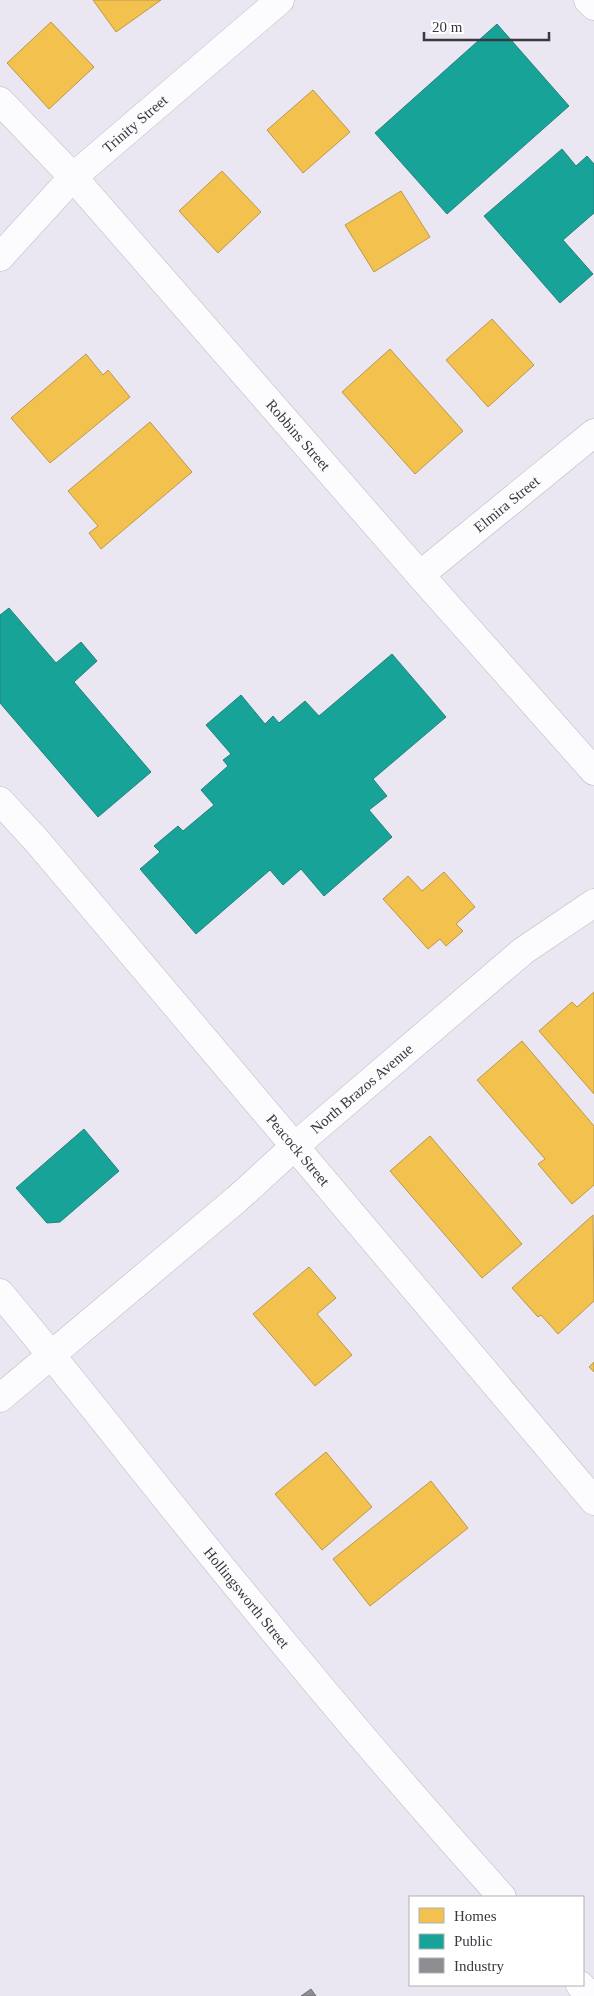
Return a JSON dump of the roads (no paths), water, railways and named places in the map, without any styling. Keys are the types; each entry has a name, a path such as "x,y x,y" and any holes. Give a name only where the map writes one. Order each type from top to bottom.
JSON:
{"street":[{"name":"Trinity Street","path":"0,257 73,177 280,0"},
{"path":"588,0 594,6"},
{"name":"Robbins Street","path":"0,101 73,177 420,575 594,771"},
{"name":"Elmira Street","path":"420,575 594,433"},
{"name":"Peacock Street","path":"0,801 38,842 594,1500"},
{"name":"North Brazos Avenue","path":"0,1398 237,1198 523,951 594,903"},
{"name":"Hollingsworth Street","path":"0,1293 245,1596 423,1809 501,1896"},
{"path":"581,1986 590,1996"}]}
